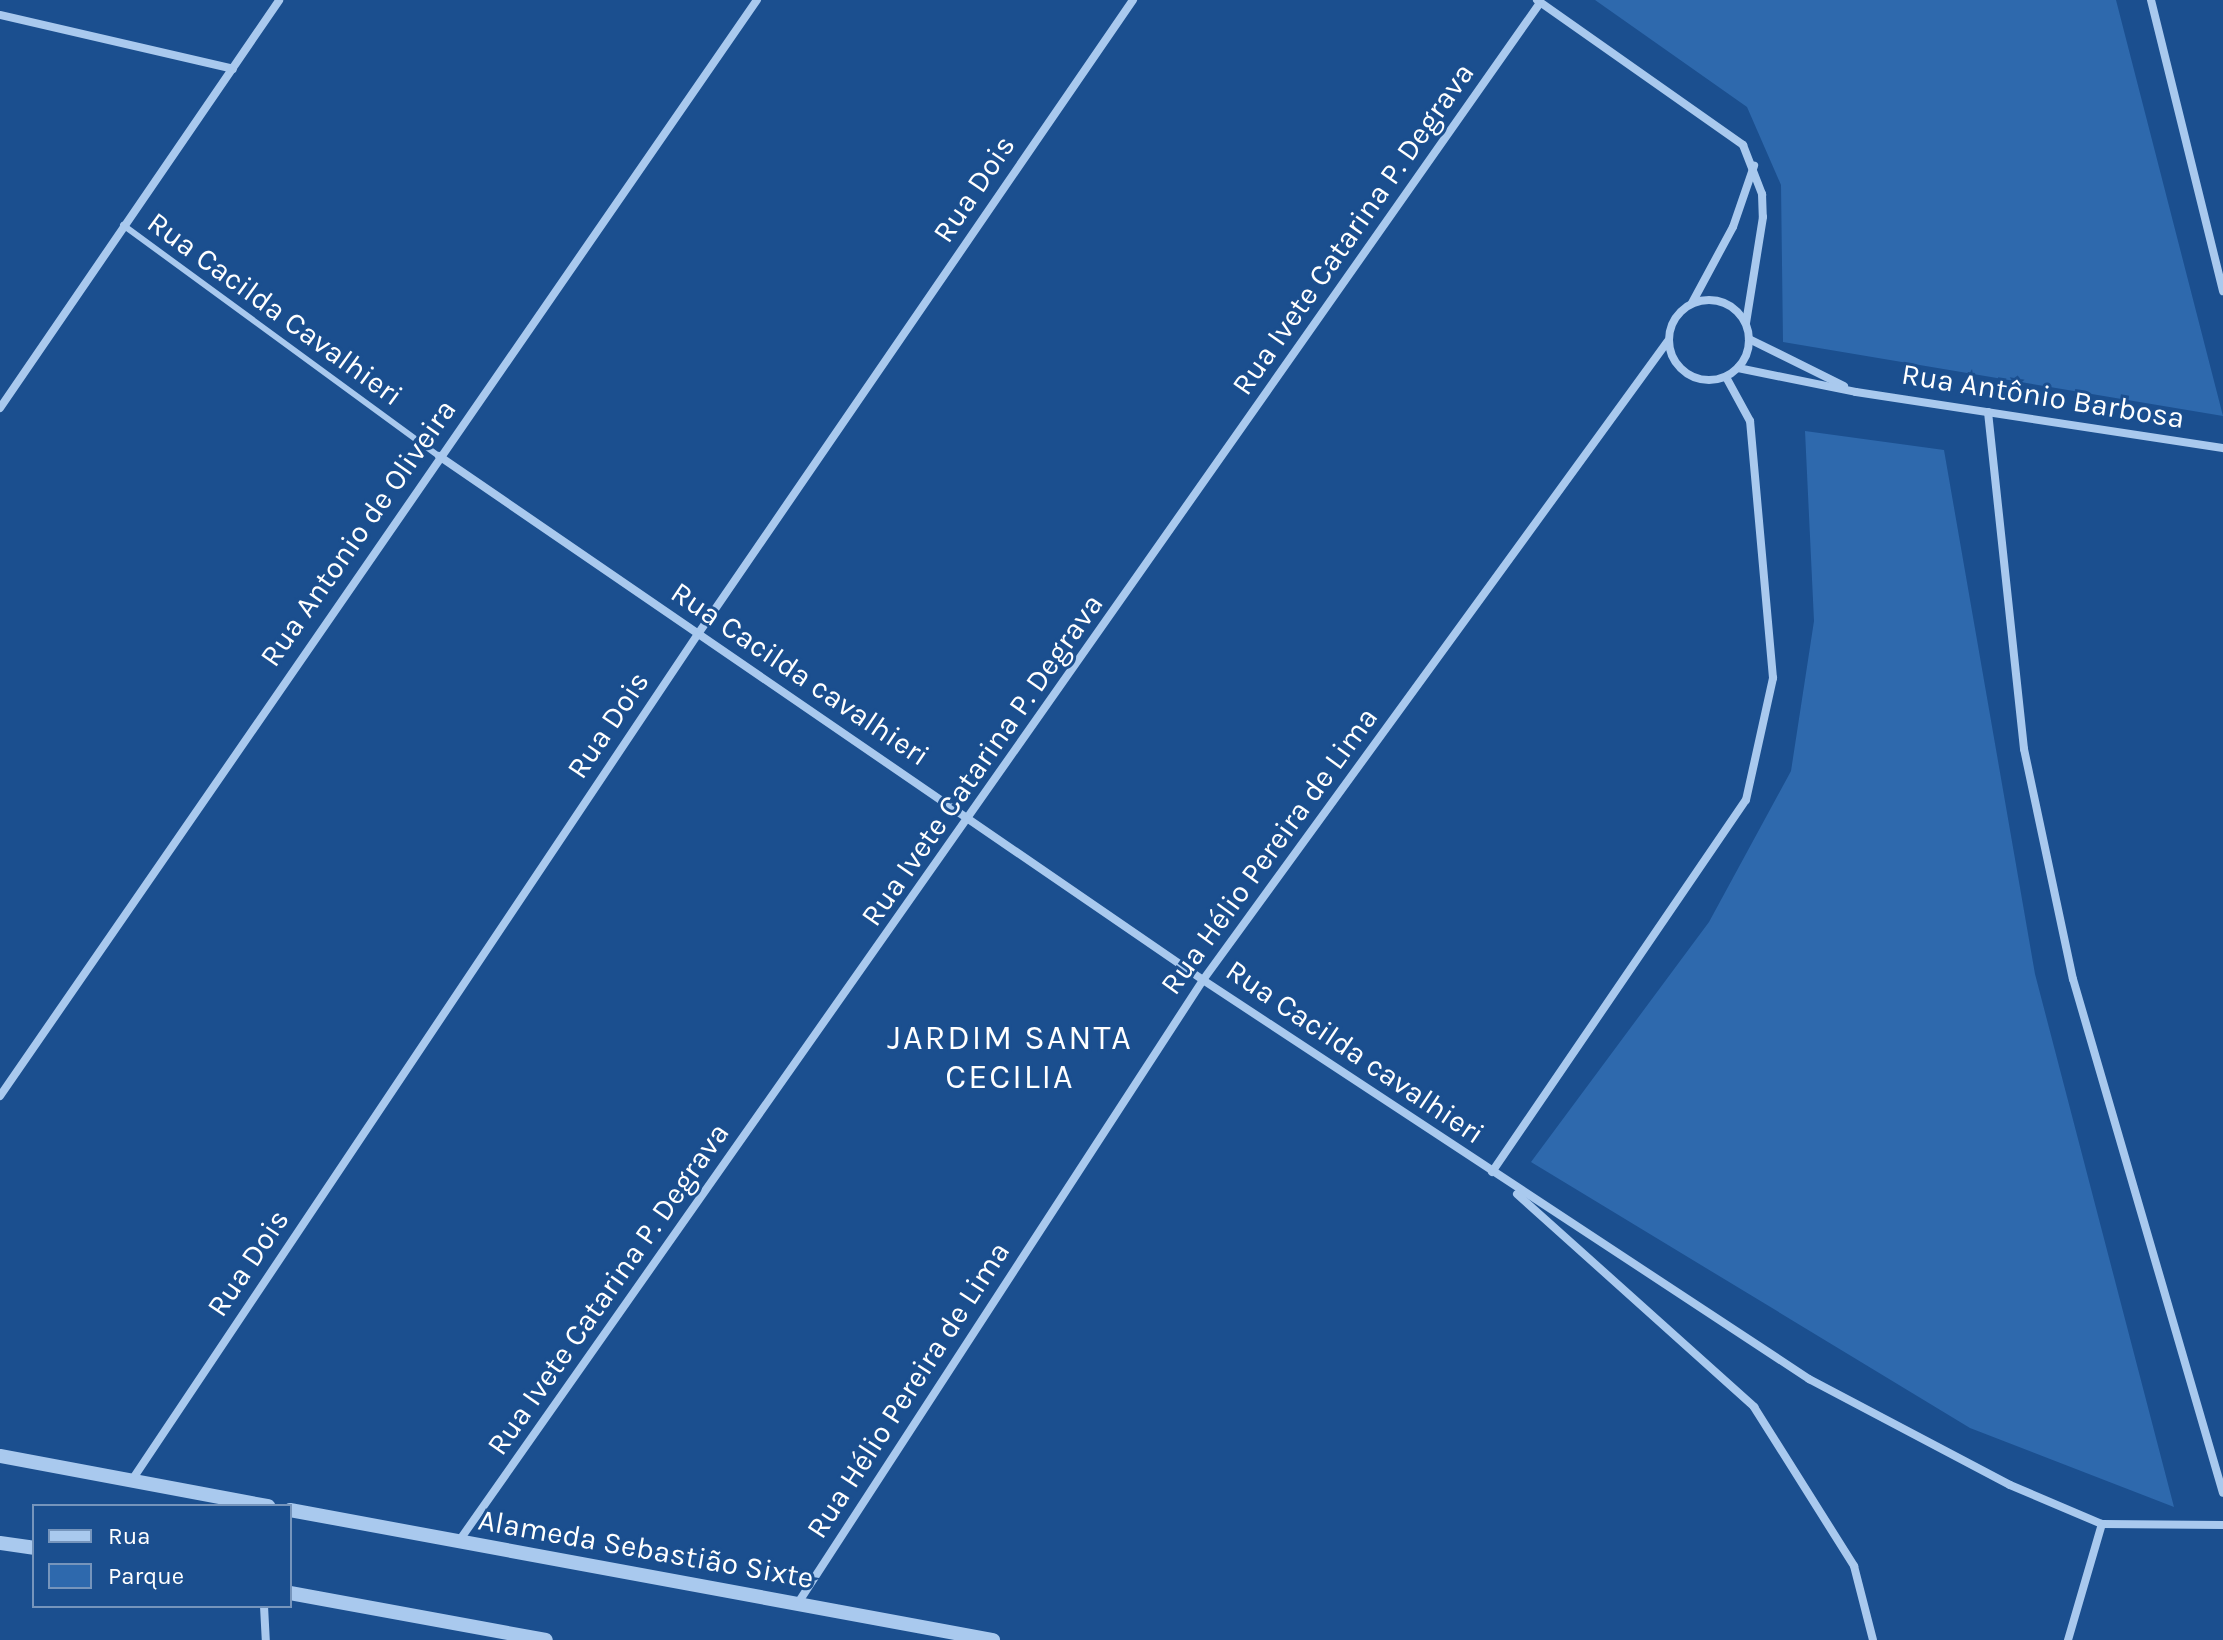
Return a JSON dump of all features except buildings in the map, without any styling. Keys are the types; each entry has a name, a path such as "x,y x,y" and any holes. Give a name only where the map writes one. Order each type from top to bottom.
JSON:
{"street":[{"path":"0,408 279,0"},
{"name":"Rua Antonio de Oliveira","path":"0,1096 439,456 757,0"},
{"name":"Rua Dois","path":"131,1481 698,634 1133,0"},
{"path":"2151,0 2223,291"},
{"path":"1538,2 1718,125 1743,145 1754,165 1763,217 1746,323 1749,339 1738,368 1726,377 1694,378 1681,369 1668,341 1671,326 1692,303 1733,227 1754,165"},
{"name":"Rua Ivete Catarina P. Degrava","path":"459,1541 970,819 1538,2"},
{"path":"0,15 233,69"},
{"path":"1692,303 1723,302 1746,323"},
{"name":"Rua Antônio Barbosa","path":"1749,339 1856,392"},
{"name":"Rua Hélio Pereira de Lima","path":"798,1603 1203,980 1668,341"},
{"name":"Rua Antônio Barbosa","path":"1738,368 1856,392 2223,448"},
{"path":"1492,1172 1746,800 1773,678 1750,421 1726,377"},
{"path":"1988,412 2024,749 2073,979 2223,1493"},
{"name":"Rua Cacilda cavalhieri","path":"439,456 1203,980 1492,1172"},
{"path":"1492,1172 1809,1379 2010,1485 2102,1524 2223,1525"},
{"path":"1492,1172 1754,1407 1854,1566 1873,1640"},
{"path":"0,1456 257,1504"},
{"name":"Alameda Sebastião Sixte","path":"292,1510 993,1640"},
{"path":"2068,1640 2102,1524"},
{"path":"0,1543 32,1548"},
{"path":"292,1593 546,1640"},
{"path":"264,1608 266,1640"}],"lane":[{"name":"Rua Cacilda Cavalhieri","path":"123,225 439,456"}],"green space":[{"path":"1595,0 2116,0 2223,416 1783,342 1781,185 1747,107"},
{"path":"1805,431 1944,450 2035,974 2174,1507 1970,1428 1531,1162 1709,922 1791,771 1814,621"}],"district":[{"name":"JARDIM SANTA CECILIA","path":"1010,1058"}]}
